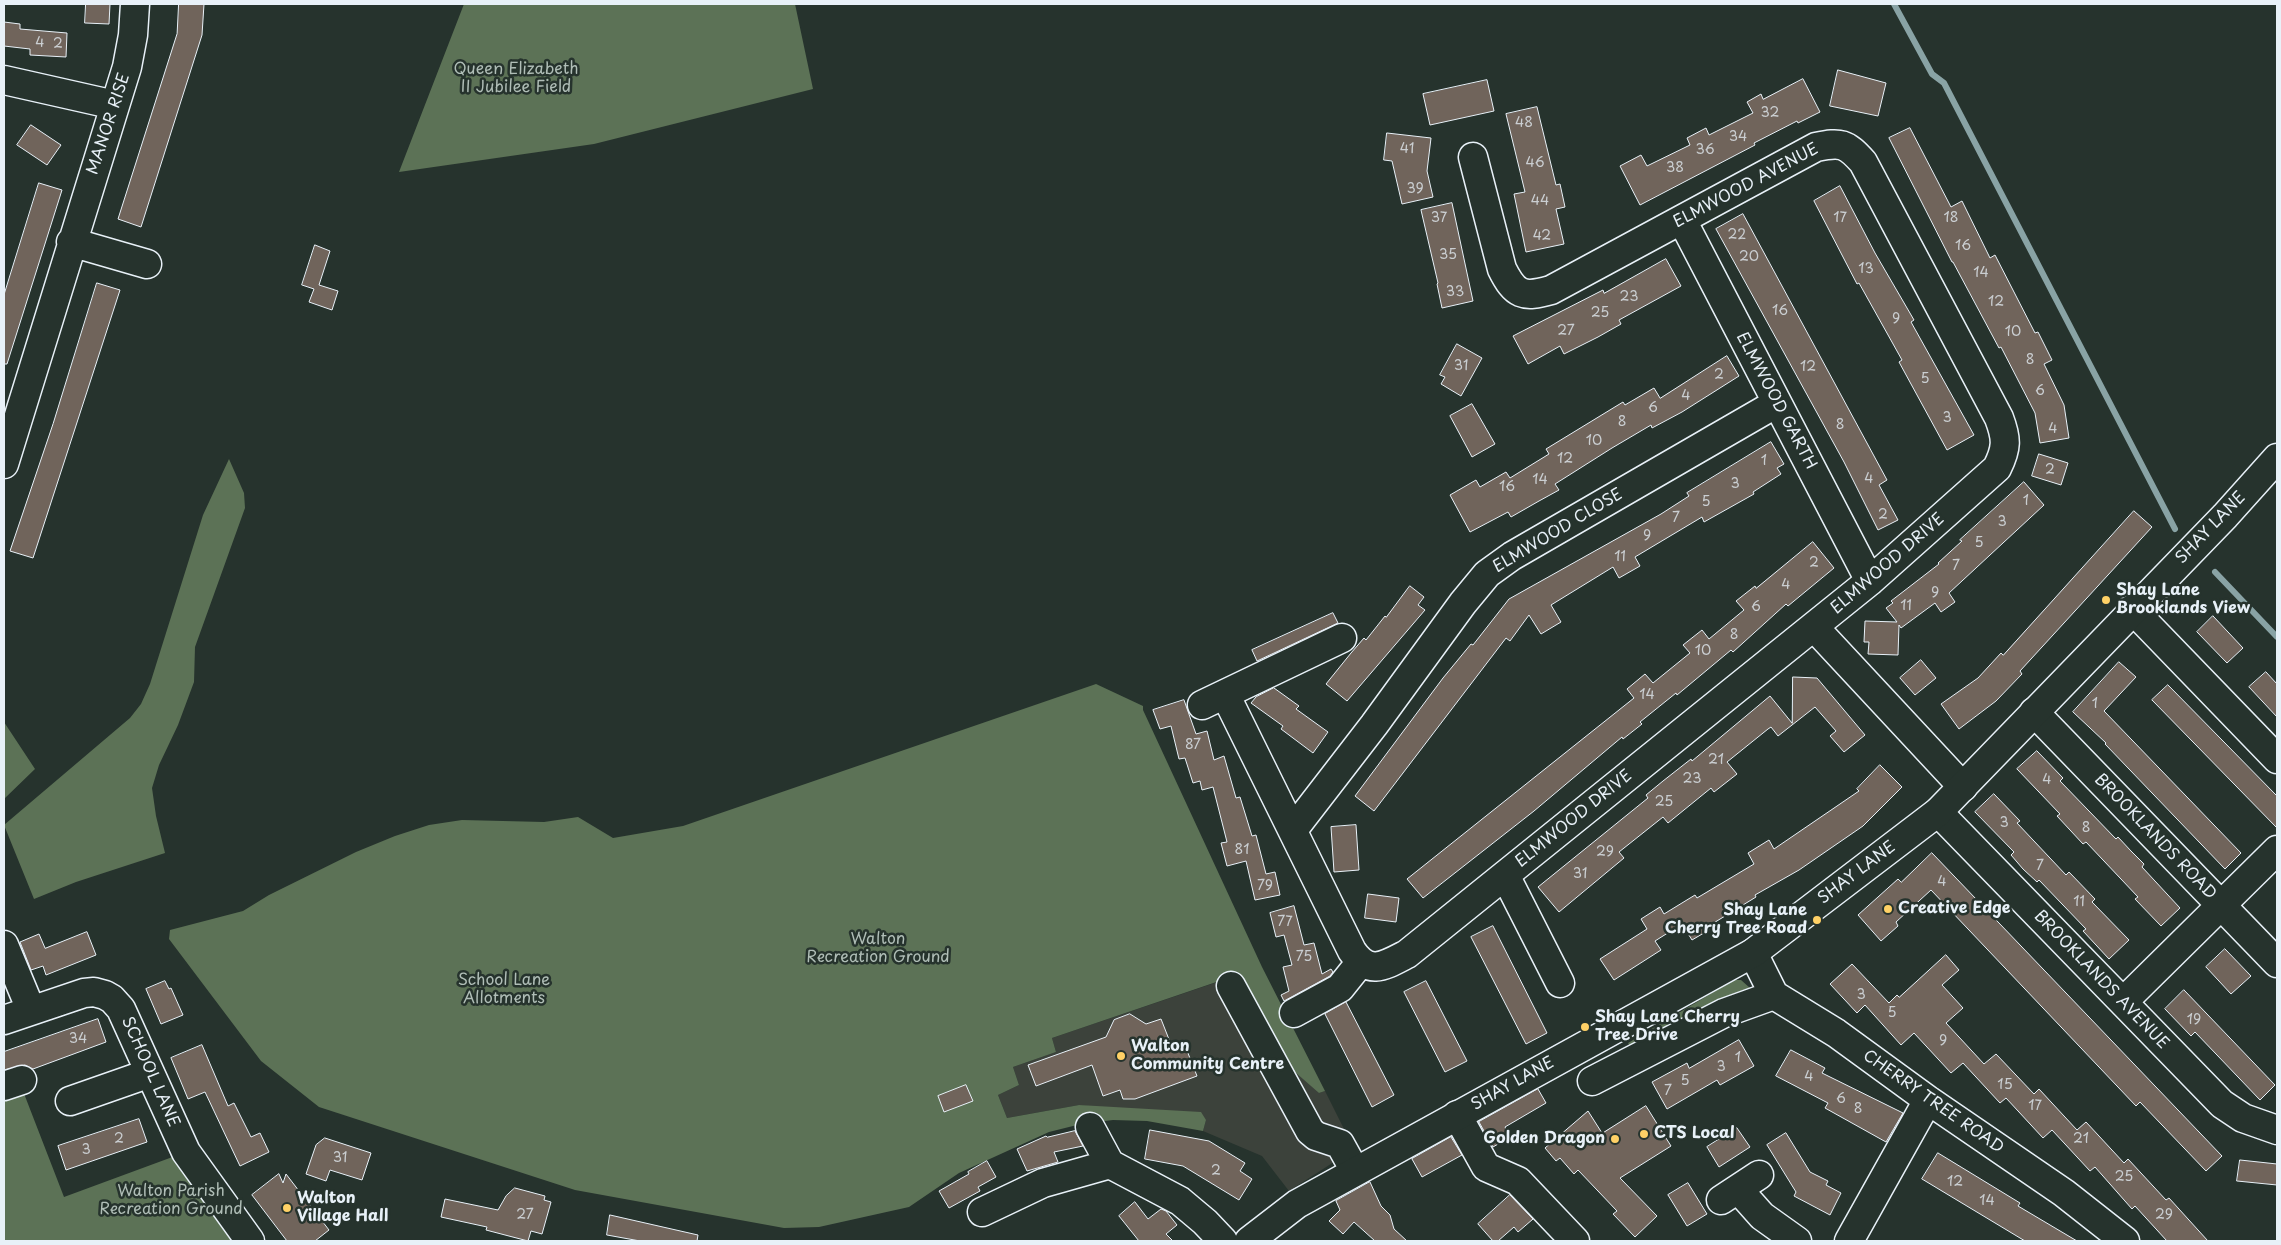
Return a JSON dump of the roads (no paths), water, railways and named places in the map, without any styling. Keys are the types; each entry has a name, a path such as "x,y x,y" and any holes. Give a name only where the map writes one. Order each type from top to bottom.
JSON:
{"street":[{"name":"MANOR RISE","path":"4,464 71,242 127,67 133,34 135,4"},
{"path":"4,80 115,105"},
{"name":"ELMWOOD AVENUE","path":"1472,150 1502,270 1510,285 1521,294 1532,296 1551,290 1816,147 1836,143 1851,148 1863,162 1999,418 2005,436 2005,453"},
{"name":"ELMWOOD GARTH","path":"1682,220 1870,581"},
{"path":"71,242 147,264"},
{"name":"ELMWOOD CLOSE","path":"1293,830 1374,725 1462,603 1487,574 1512,556 1777,403"},
{"name":"ELMWOOD DRIVE","path":"1360,962 1366,966 1381,966 1407,954 1870,581 1997,468 2005,453"},
{"name":"SHAY LANE","path":"1249,1241 1297,1204 1752,953 1938,812 2132,609 2225,516 2277,458"},
{"path":"2132,609 2277,759"},
{"path":"1814,627 1963,787"},
{"path":"1294,1013 1340,988 1360,962 1352,951 1293,830 1213,699 1342,638"},
{"name":"BROOKLANDS ROAD","path":"2034,712 2277,963"},
{"name":"BROOKLANDS AVENUE","path":"1938,812 2222,1104 2244,1118 2277,1130"},
{"path":"2123,1002 2277,850"},
{"path":"1505,875 1560,983"},
{"path":"4,945 31,1010"},
{"path":"1592,1081 1724,1013 1774,995 1752,953"},
{"path":"1231,986 1310,1131 1316,1136 1340,1144 1355,1171"},
{"name":"SCHOOL LANE","path":"4,1020 84,993 105,995 112,999 121,1009 186,1152 250,1241"},
{"name":"CHERRY TREE ROAD","path":"1774,995 1836,1033 1928,1100 2064,1193 2125,1241"},
{"path":"82,1102 150,1073"},
{"path":"1849,1241 1928,1100"},
{"path":"1457,1115 1486,1167 1518,1181 1575,1241"},
{"path":"1090,1127 1110,1164 1180,1200 1223,1241"},
{"path":"982,1212 1043,1183 1110,1164"},
{"path":"1739,1188 1762,1216 1797,1241"}],"waterway":[{"path":"1894,4 1932,74 1944,83 2175,529"},
{"path":"2215,572 2277,637"}],"place":[{"name":"Shay Lane Brooklands View","path":"2106,600"},
{"name":"Creative Edge","path":"1888,909"},
{"name":"Shay Lane Cherry Tree Road","path":"1817,920"},
{"name":"Shay Lane Cherry Tree Drive","path":"1585,1027"},
{"name":"Walton Community Centre","path":"1121,1056"},
{"name":"CTS Local","path":"1644,1134"},
{"name":"Golden Dragon","path":"1615,1139"},
{"name":"Walton Village Hall","path":"287,1208"}],"park label":[{"name":"Queen Elizabeth II Jubilee Field","path":"516,79"},
{"name":"Walton Recreation Ground","path":"878,949"},
{"name":"School Lane Allotments","path":"504,990"},
{"name":"Walton Parish Recreation Ground","path":"171,1201"}]}
